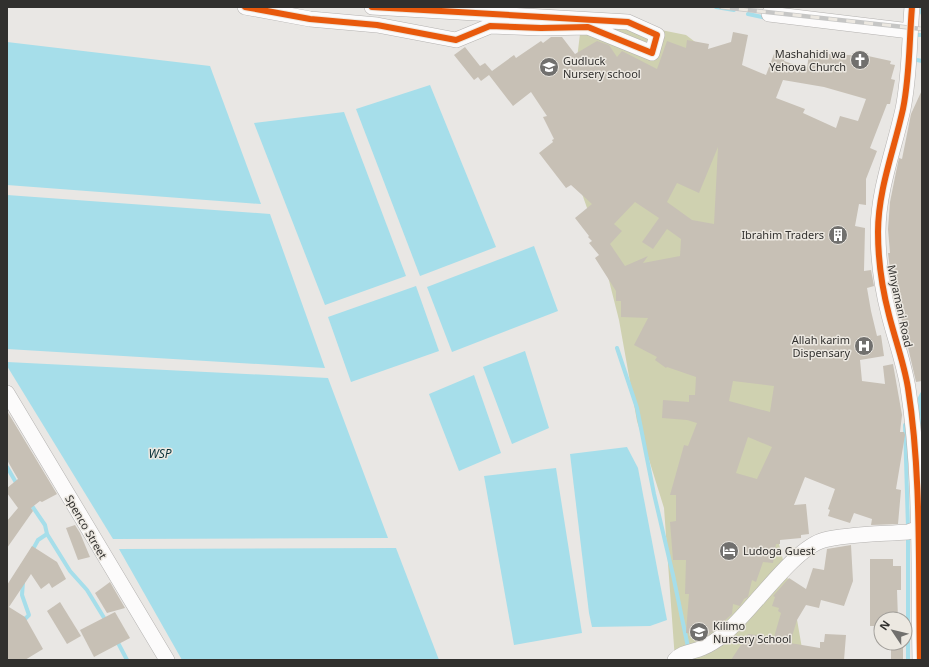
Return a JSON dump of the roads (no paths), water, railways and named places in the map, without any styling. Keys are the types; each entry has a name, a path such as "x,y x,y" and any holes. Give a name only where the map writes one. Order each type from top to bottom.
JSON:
{"street":[{"path":"245,7 310,19 378,25 456,40 490,26 541,28 588,27 652,53 657,35 628,22 372,7"},
{"name":"Mnyamani Road","path":"912,7 910,32 916,51 883,188 878,232 880,272 888,313 915,388 914,449 921,624 920,660"},
{"path":"768,14 910,32"},
{"name":"Spenco Street","path":"7,393 167,660"},
{"path":"675,660 682,655 701,648 722,636 743,617 762,594 810,546 823,540 908,532 918,528"}],"water":[{"path":"7,42 210,66 261,204 7,185"},
{"path":"430,85 496,247 420,276 356,109"},
{"path":"344,112 406,276 325,305 254,123"},
{"path":"7,195 270,214 325,368 7,349"},
{"path":"534,246 558,311 452,352 427,287"},
{"path":"416,286 439,351 351,382 328,317"},
{"path":"525,351 549,428 512,444 483,367"},
{"name":"WSP","path":"7,362 328,378 388,538 113,539 7,366"},
{"path":"474,375 501,453 459,471 429,394"},
{"path":"627,447 638,468 667,620 650,626 592,627 589,613 570,454"},
{"path":"556,468 582,633 514,645 484,476"},
{"path":"396,548 439,660 182,660 119,549"}],"waterway":[{"path":"716,7 734,10"},
{"path":"921,7 922,13"},
{"path":"748,14 767,18"},
{"path":"917,35 922,35"},
{"path":"917,60 922,61"},
{"path":"617,348 637,408 654,494 688,647"},
{"path":"922,394 920,398 922,441"},
{"path":"905,425 908,528"},
{"path":"7,467 18,486"},
{"path":"30,503 45,525 47,534 70,571 87,590 106,621"},
{"path":"32,551 38,540 47,534"},
{"path":"908,535 908,660"},
{"path":"22,622 29,615 22,595 23,582"},
{"path":"116,639 127,660"}],"railway":[{"path":"721,7 922,29"}],"place":[{"name":"Mashahidi wa Yehova Church","path":"860,60"},
{"name":"Gudluck Nursery school","path":"549,67"},
{"name":"Ibrahim Traders","path":"838,235"},
{"name":"Allah karim Dispensary","path":"864,346"},
{"name":"Ludoga Guest","path":"729,551"},
{"name":"Kilimo Nursery School","path":"699,632"}]}
